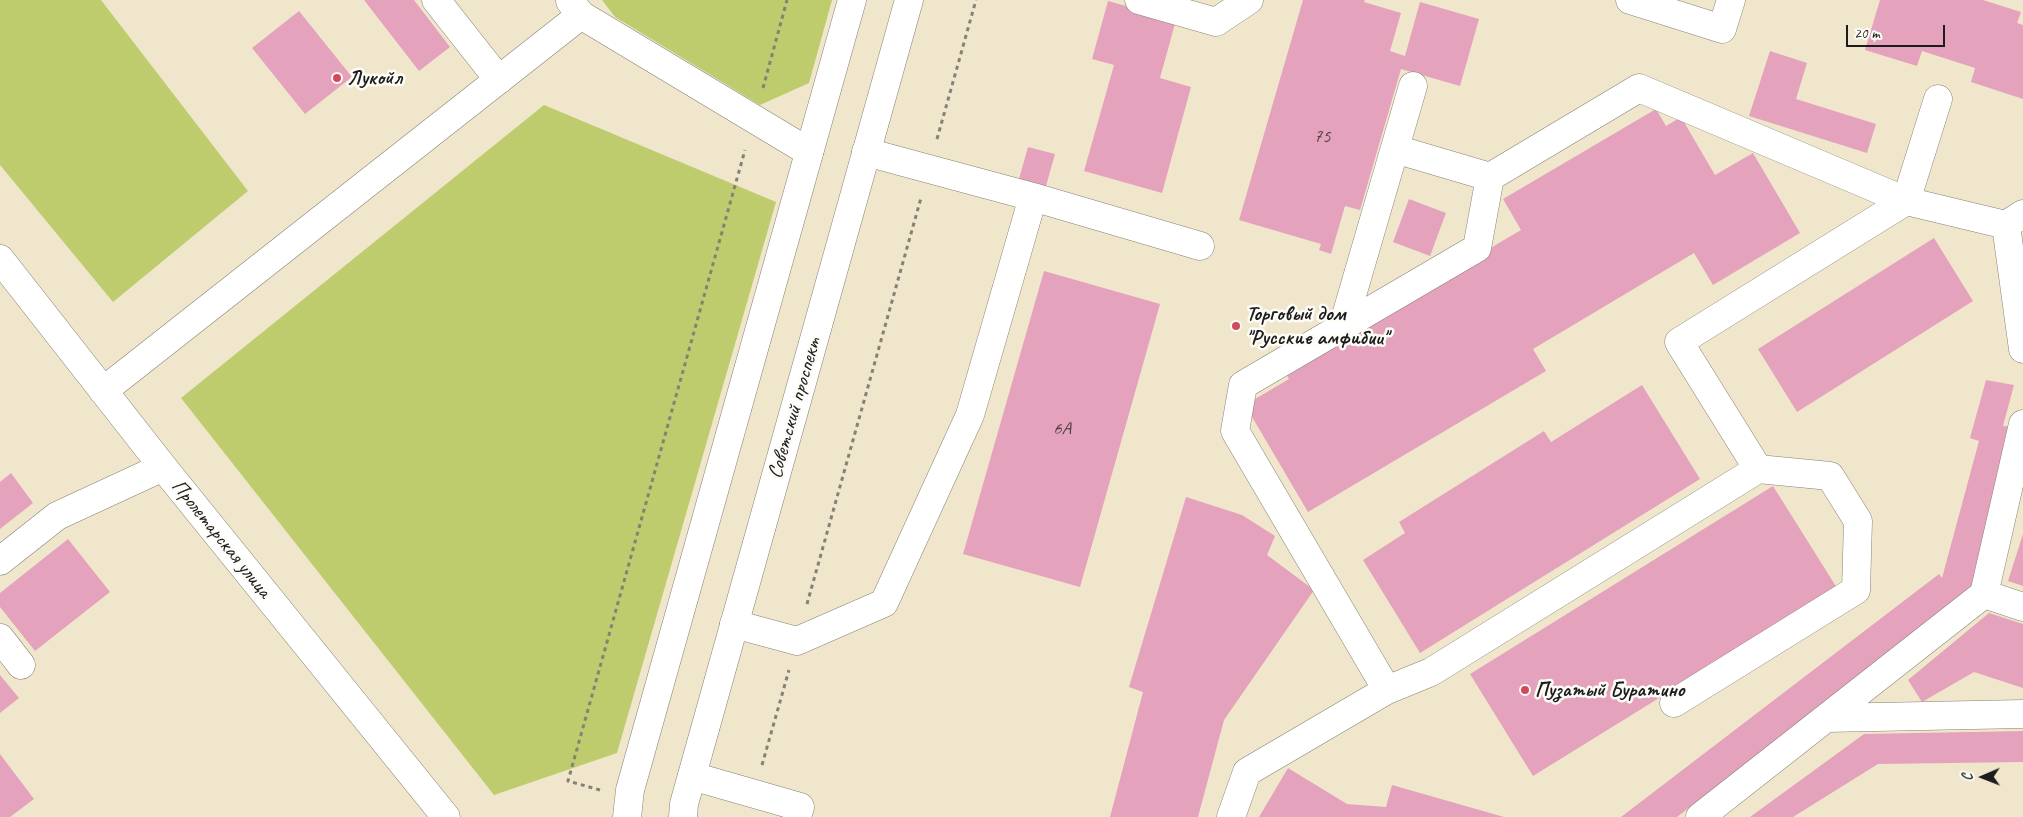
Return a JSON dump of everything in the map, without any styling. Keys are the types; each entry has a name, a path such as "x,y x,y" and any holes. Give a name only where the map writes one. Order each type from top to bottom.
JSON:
{"main road":[{"path":"436,0 498,80"},
{"path":"627,817 630,790 852,0"},
{"name":"Советский проспект","path":"683,817 684,804 909,0"},
{"path":"1139,0 1216,22 1250,0"},
{"path":"1630,0 1722,29 1731,0"},
{"path":"103,391 498,80 575,8 809,152"},
{"path":"1343,326 1413,86"},
{"path":"1395,149 1490,177 1639,88 1906,202 2014,219 2023,349"},
{"path":"1758,469 1679,342 1906,202 1938,99"},
{"path":"866,152 1033,197 1200,246"},
{"path":"1387,690 1235,430 1243,385 1477,248 1490,177"},
{"path":"734,624 797,641 884,604 970,415 1033,197"},
{"name":"Пролетарская улица","path":"0,259 163,467 446,817"},
{"path":"1700,817 1984,594 2023,424"},
{"path":"0,561 57,516 163,467"},
{"path":"1231,817 1247,772 1387,690 1431,672 1758,469 1830,476 1858,521 1856,590 1674,703"},
{"path":"1984,594 2023,607"},
{"path":"0,638 21,665"},
{"path":"1826,718 2023,714"},
{"path":"692,776 800,807 797,817"}],"path":[{"path":"568,781 787,0"},
{"path":"754,794 976,0"}],"green space":[{"path":"0,0 101,0 248,191 113,302 0,165"},
{"path":"602,0 832,0 809,83 760,105 615,17"},
{"path":"544,105 776,202 617,753 494,795 181,398"}],"building":[{"path":"364,0 414,0 450,47 419,71"},
{"path":"1303,0 1365,0 1364,2 1401,13 1390,51 1405,56 1420,2 1479,19 1460,86 1401,69 1360,210 1345,206 1331,254 1319,250 1321,244 1239,220"},
{"path":"1880,0 1983,0 2021,12 2017,23 2023,25 2023,99 1971,82 1975,68 1922,51 1917,66 1865,50"},
{"path":"1108,1 1176,20 1160,78 1191,87 1162,193 1084,171 1114,65 1092,59"},
{"path":"299,11 352,77 305,114 252,48"},
{"path":"1770,51 1807,63 1796,99 1876,124 1867,153 1749,116"},
{"path":"1656,109 1666,126 1681,117 1715,175 1753,153 1800,233 1713,285 1694,253 1533,349 1546,371 1308,512 1245,405 1289,379 1284,370 1521,230 1503,199"},
{"path":"1028,147 1055,154 1046,186 1019,179"},
{"path":"1409,199 1446,213 1430,256 1393,242"},
{"path":"1934,238 1973,301 1797,412 1758,349"},
{"path":"1044,271 1160,304 1080,587 963,554"},
{"path":"1986,380 2014,385 2003,426 2014,427 1974,589 1957,599 1677,817 1621,817 1939,574 1942,578 1979,441 1970,438"},
{"path":"1642,385 1700,479 1420,653 1363,560 1405,533 1399,522 1544,431 1551,442"},
{"path":"11,473 33,503 0,529 0,482"},
{"path":"1773,486 1837,588 1533,776 1470,674"},
{"path":"1186,497 1242,515 1275,536 1267,555 1314,590 1224,720 1198,817 1110,817 1143,692 1129,687"},
{"path":"2023,534 2023,586 2008,581"},
{"path":"68,539 110,592 35,651 0,607 0,593"},
{"path":"1989,613 2023,624 2023,688 1974,672 1922,702 1908,680"},
{"path":"0,675 19,698 0,713"},
{"path":"2023,731 2023,762 1878,764 1793,817 1750,817 1864,734"},
{"path":"0,754 34,799 10,817 0,817"},
{"path":"1288,768 1347,804 1386,807 1392,785 1504,817 1259,817"}],"place":[{"name":"Лукойл","path":"337,78"},
{"name":"Торговый дом \"Русские амфибии\"","path":"1236,326"},
{"name":"Пузатый Буратино","path":"1525,690"}]}
